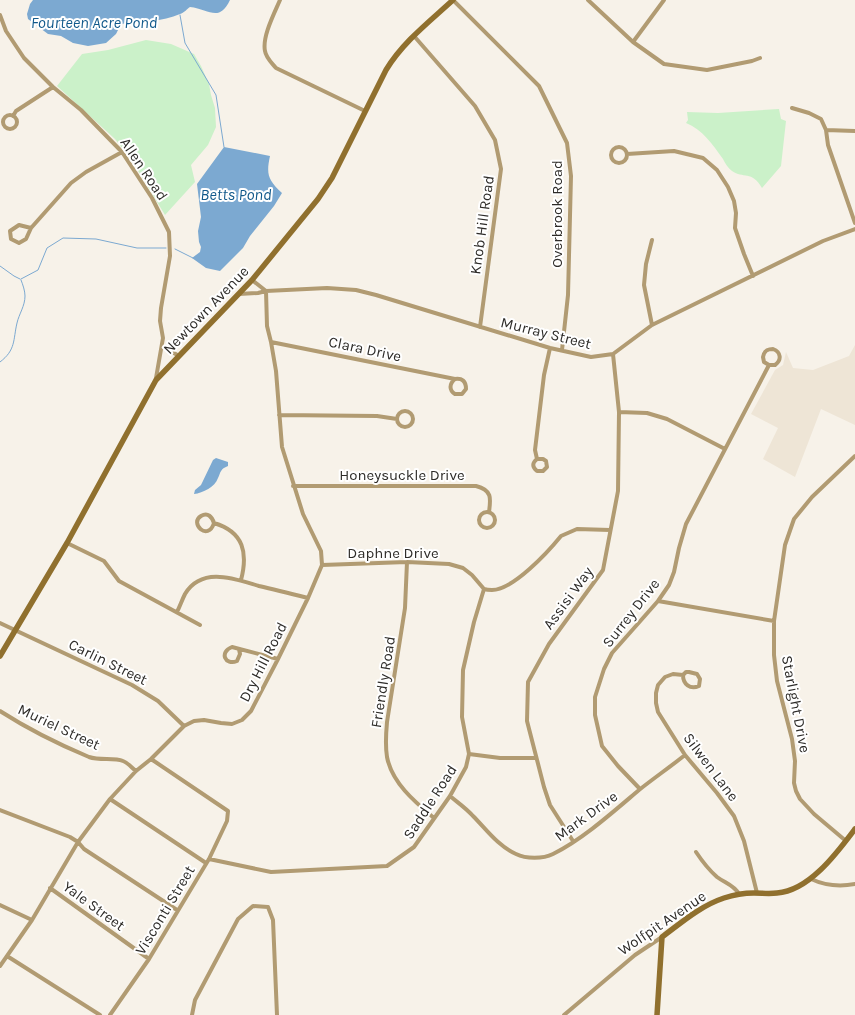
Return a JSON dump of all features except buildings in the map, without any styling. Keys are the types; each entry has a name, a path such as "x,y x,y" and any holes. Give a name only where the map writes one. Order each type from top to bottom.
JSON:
{"main road":[{"name":"Newtown Avenue","path":"0,656 67,543 156,380 252,280 318,199 332,178 393,58 453,0"},
{"name":"Wolfpit Avenue","path":"662,937 709,905 724,898 739,894 774,894 798,888 822,869 855,829"},
{"path":"657,1015 662,937"}],"street":[{"path":"280,0 264,42 268,59 276,68 365,111"},
{"name":"Overbrook Road","path":"453,0 539,86 567,143 572,176 568,295 562,350"},
{"path":"588,0 633,42 664,64 707,70 760,58"},
{"path":"633,42 664,0"},
{"name":"Allen Road","path":"0,15 6,30 24,58 53,87 81,110 122,152 152,198 169,232 170,256 160,308 163,338 156,380"},
{"name":"Knob Hill Road","path":"414,36 475,106 495,140 501,169 480,327"},
{"path":"14,116 16,111 53,87"},
{"path":"792,108 809,113 821,120 826,130 828,145 855,224"},
{"path":"826,130 855,131"},
{"path":"619,147 624,149 627,154 626,159 620,163 614,162 611,155 614,149 619,147"},
{"path":"627,154 674,150 703,158 717,170 734,201 736,213 735,228 752,276"},
{"path":"31,228 19,225 10,231 11,239 19,243 26,239 31,228 71,183 86,172 122,152"},
{"path":"612,354 652,325 823,241 855,230"},
{"path":"652,240 646,264 644,285 652,325"},
{"path":"252,280 266,291 267,326 276,371 282,446 303,514 321,551 322,565"},
{"name":"Murray Street","path":"239,294 327,288 356,290 376,294 550,348 591,357 612,354"},
{"name":"Clara Drive","path":"271,342 455,379"},
{"path":"162,346 179,356"},
{"path":"537,459 535,450 544,375 550,348"},
{"name":"Surrey Drive","path":"776,350 779,360 775,365 769,365 764,362 765,351 776,350"},
{"name":"Assisi Way","path":"573,841 550,805 544,787 527,721 528,682 549,644 603,570 618,491 619,412 612,354"},
{"name":"Surrey Drive","path":"640,789 602,746 595,716 595,698 604,669 612,654 658,601 669,585 686,524 769,365"},
{"path":"455,379 460,379 466,384 466,389 462,394 455,394 450,389 455,379"},
{"path":"404,410 410,412 414,418 411,425 404,427 398,423 397,419 400,412 404,410"},
{"path":"619,412 647,413 667,419 725,449"},
{"path":"279,415 377,416 397,419"},
{"name":"Starlight Drive","path":"846,840 814,814 800,799 796,791 792,740 777,681 774,655 774,621 785,545 794,519 812,497 855,456"},
{"name":"Honeysuckle Drive","path":"294,486 476,486 486,490 490,495 489,512"},
{"name":"Honeysuckle Drive","path":"483,512 489,512 493,514 495,523 488,529 480,526 478,521 483,512"},
{"path":"214,523 210,530 205,531 201,530 197,522 201,516 206,514 213,519 214,523 230,530 240,543 245,557 241,580"},
{"path":"484,589 493,590 506,586 518,578 561,536 568,532 577,528 610,530"},
{"path":"67,543 104,561 119,581 200,625"},
{"name":"Daphne Drive","path":"322,565 407,562 449,564 463,568 484,589"},
{"name":"Friendly Road","path":"407,562 405,608 387,722 387,758 392,772 402,786 415,802 434,818"},
{"name":"Dry Hill Road","path":"184,726 194,721 204,720 221,724 232,724 242,720 251,711 308,598 322,565"},
{"path":"177,612 186,593 195,584 213,576 241,580 308,598"},
{"name":"Saddle Road","path":"208,861 271,872 388,866 414,848 450,796 466,768 469,754 462,717 463,670 484,589"},
{"path":"658,601 774,621"},
{"name":"Carlin Street","path":"0,623 138,689 158,701 184,726"},
{"path":"239,649 240,654 237,661 228,661 225,654 232,647 278,659"},
{"path":"686,672 697,674 700,679 698,686 694,688 689,687 684,680 684,675 686,672"},
{"name":"Silwen Lane","path":"684,675 673,674 665,677 658,685 656,693 658,712 685,755 734,816 744,841 758,893"},
{"name":"Muriel Street","path":"0,711 27,728 92,758 124,761 136,771"},
{"path":"0,966 32,920 78,842 110,799 136,771 184,726"},
{"path":"469,754 500,758 536,758"},
{"name":"Mark Drive","path":"450,796 472,814 505,848 517,855 534,858 551,855 573,841 614,812 640,789 685,755"},
{"name":"Visconti Street","path":"110,1015 149,959 208,861 227,821 228,811 150,759"},
{"path":"110,799 208,861"},
{"path":"0,810 70,837 84,849 177,910"},
{"path":"696,852 718,878 736,888 739,894"},
{"path":"811,879 829,886 855,884"},
{"name":"Yale Street","path":"50,888 149,959"},
{"path":"0,905 32,920"},
{"path":"192,1015 195,1000 238,919 253,906 268,907 273,920 276,1015"},
{"name":"Wolfpit Avenue","path":"564,1015 635,955 662,937"},
{"path":"7,956 100,1015"}],"shaded area":[{"path":"855,345 855,425 821,409 795,477 763,459 778,428 751,414 775,370 783,365 786,352 793,368 813,370 849,356"}],"green space":[{"path":"146,40 171,44 194,54 209,84 215,108 216,127 208,145 191,165 195,182 165,215 131,159 115,139 57,86 82,54 108,50"},
{"path":"779,109 781,119 786,121 781,166 762,188 755,179 731,170 707,138 697,129 686,123 688,120 687,112 718,113"}],"water":[{"name":"Fourteen Acre Pond","path":"33,0 230,0 226,7 218,13 190,7 166,19 121,24 116,34 106,43 88,46 73,43 61,36 48,34 28,19 27,14"},
{"name":"Betts Pond","path":"224,147 270,156 269,176 282,193 243,248 220,271 206,268 192,258 200,252 201,247 198,231 201,217 197,184"},
{"path":"216,458 228,462 228,466 222,470 211,487 194,494 195,490 201,485 213,460"}],"waterway":[{"path":"180,15 185,43 216,95 224,147"},
{"path":"21,279 38,270 47,248 63,238 96,239 137,248 166,248"},
{"path":"175,249 193,258"},
{"path":"0,266 20,279"},
{"path":"0,362 11,349 24,303 25,292 21,280"}]}
